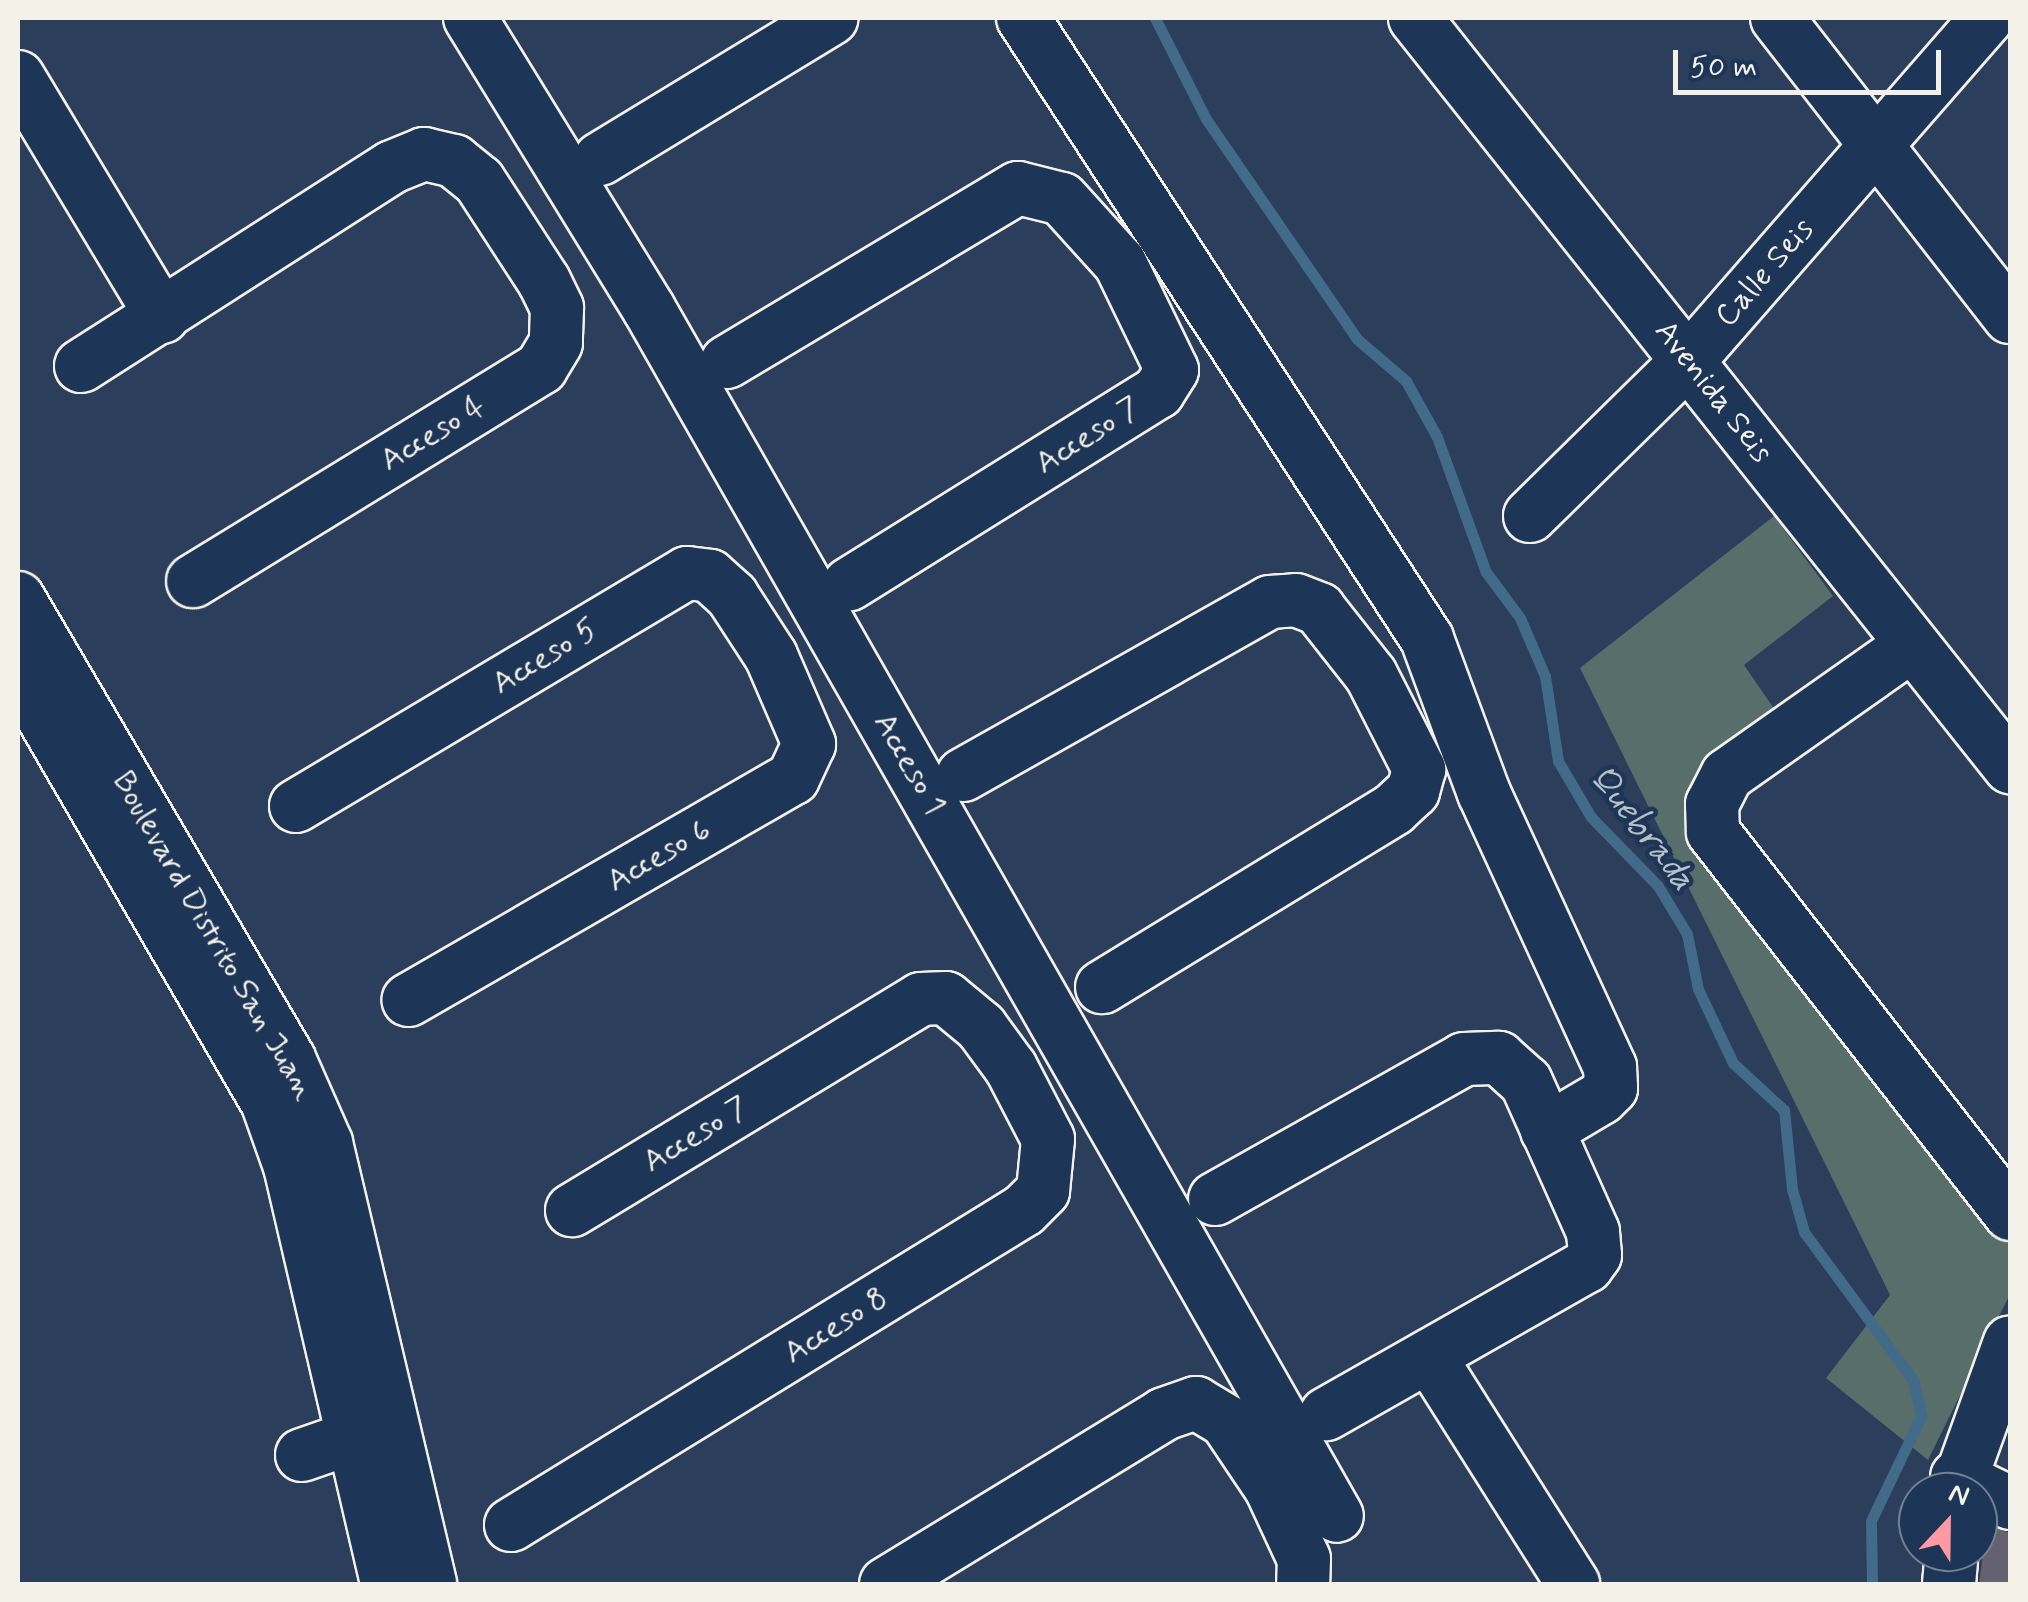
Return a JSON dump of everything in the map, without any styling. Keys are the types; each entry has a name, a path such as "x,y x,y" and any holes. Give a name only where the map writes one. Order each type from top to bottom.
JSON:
{"street":[{"name":"Acceso 1","path":"470,18 589,174 838,604 1290,1476 1337,1516"},
{"path":"510,230 589,174 832,18"},
{"path":"1023,18 1427,639 1484,793 1610,1067 1611,1088 1547,1130"},
{"name":"Avenida Seis","path":"1415,18 2010,768"},
{"path":"1777,18 2010,317"},
{"name":"Calle Seis","path":"1530,516 1688,361 1986,18"},
{"path":"18,77 162,317 81,366"},
{"name":"Acceso 4","path":"162,317 392,167 424,154 454,161 479,181 557,308 556,343 542,368 193,581"},
{"name":"Acceso 7","path":"727,362 1018,188 1062,199 1120,263 1172,370 1158,392 838,604"},
{"path":"1120,263 1166,235"},
{"name":"Acceso 5","path":"296,806 687,573 710,576 732,596 771,656"},
{"name":"Boulevard Distrito San Juan","path":"18,598 289,1059 326,1142 373,1430 388,1584"},
{"path":"962,775 1270,602 1296,600 1319,610 1371,675 1419,770 1414,791 1394,809 1102,986"},
{"path":"771,656 838,604"},
{"path":"1371,675 1427,639"},
{"path":"1912,646 1727,775 1712,804 1713,832 2010,1214"},
{"name":"Acceso 6","path":"408,1000 793,778 809,744 771,656"},
{"name":"Boulevard Distrito San Juan","path":"18,674 268,1104 373,1430 430,1584"},
{"name":"Acceso 7","path":"572,1210 920,999 946,998 961,1008 1012,1068"},
{"path":"1012,1068 1065,1037"},
{"path":"1214,1199 1464,1058 1484,1054 1499,1058 1526,1082 1593,1232 1595,1255 1326,1414"},
{"name":"Acceso 8","path":"512,1525 1024,1210 1043,1191 1048,1139 1012,1068"},
{"path":"1961,1472 2010,1342"},
{"path":"1429,1356 1573,1584"},
{"path":"886,1584 1164,1414 1196,1403 1226,1421 1290,1476 1304,1559 1303,1584"},
{"path":"302,1455 373,1430"}],"green space":[{"path":"1774,516 1833,596 1744,665 1775,710 1694,779 1686,795 1689,811 2010,1241 2010,1294 1928,1460 1826,1378 1890,1295 1580,668"}],"building":[{"path":"1998,1529 2010,1533 2010,1584 1979,1584 1981,1572 1998,1572"}],"waterway":[{"name":"Quebrada","path":"1155,18 1206,119 1357,339 1406,381 1437,437 1486,572 1520,618 1545,676 1558,761 1591,817 1658,886 1687,934 1698,989 1733,1063 1784,1110 1792,1189 1804,1232 1913,1380 1921,1416 1871,1521 1872,1584"}]}
